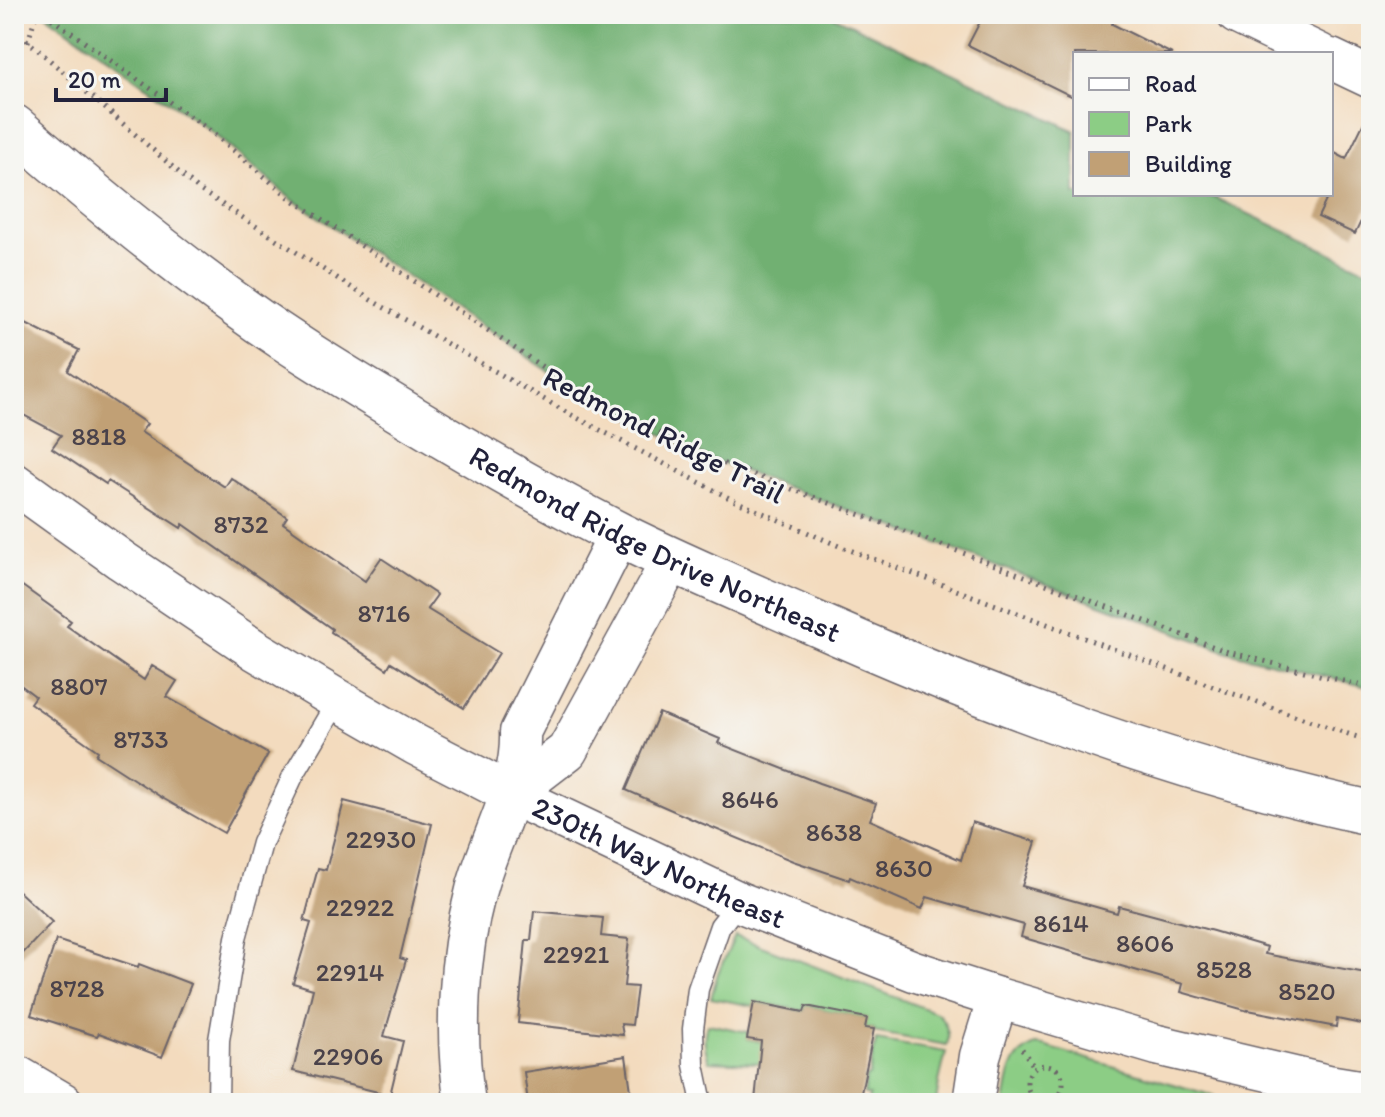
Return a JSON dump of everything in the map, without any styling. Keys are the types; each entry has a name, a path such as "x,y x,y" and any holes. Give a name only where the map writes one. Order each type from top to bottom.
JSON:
{"street":[{"path":"1237,14 1316,52"},
{"path":"1333,60 1371,78"},
{"name":"Redmond Ridge Drive Northeast","path":"14,127 157,246 245,312 475,456 619,535 897,660 1021,709 1166,759 1295,796 1371,813"},
{"name":"230th Way Northeast","path":"14,483 255,650 338,700 511,794 739,902 857,950 998,998 1157,1045 1371,1092"},
{"path":"465,1103 460,1035 461,974 476,888 511,794 520,732 619,535"},
{"path":"511,794 567,751 672,560"},
{"path":"973,1103 980,1056 998,998"},
{"path":"14,1074 63,1103"}],"lane":[{"path":"218,1103 219,1040 234,952 262,843 293,776 338,700"},
{"path":"702,1103 694,1065 693,1029 698,989 720,926 739,902"}],"path":[{"path":"28,42 36,14"},
{"name":"Redmond Ridge Trail","path":"45,14 209,130 290,198 571,386 706,457 1228,652 1371,688"},
{"name":"Redmond Ridge Trail","path":"14,29 198,189 222,205 371,300 566,412 733,500 854,551 1231,693 1371,741"},
{"path":"1021,1048 1034,1068"},
{"path":"1047,1064 1058,1070 1062,1076 1062,1088 1057,1100 1039,1101 1029,1093 1027,1077 1034,1068 1047,1064"}],"green space":[{"path":"45,14 829,14 1073,130 1073,196 1211,196 1371,272 1371,688 1228,652 706,457 571,386 290,198 209,130"},
{"path":"735,936 937,1013 946,1028 947,1045 873,1032 874,1029 865,1028 866,1018 806,1006 804,1011 711,998 718,973"},
{"path":"708,1024 748,1032 748,1039 783,1046 759,1063 709,1061 705,1042"},
{"path":"876,1040 946,1052 936,1103 868,1103 869,1095 864,1095 866,1077 869,1076"},
{"path":"1035,1045 1214,1096 1211,1103 1004,1103 1011,1068 1019,1055"}],"building":[{"path":"984,14 1117,14 1112,24 1168,52 1073,52 1073,97 968,45"},
{"path":"1371,108 1371,200 1355,234 1318,217 1328,196 1333,196 1333,152 1346,159"},
{"path":"14,317 79,350 68,371 147,424 141,432 225,487 231,478 287,517 283,523 365,581 381,558 437,595 427,609 499,653 464,708 391,662 387,669 183,524 181,528 52,448 61,435 14,410"},
{"path":"14,580 71,621 67,626 144,680 152,666 177,681 167,697 268,754 224,833 96,755 98,751 30,703 35,696 14,680"},
{"path":"659,713 720,739 718,743 876,803 870,820 961,860 972,822 1036,842 1022,886 1117,913 1119,906 1213,931 1267,947 1265,954 1371,974 1371,1026 1337,1019 1336,1027 1248,1011 1181,992 1183,984 1021,937 1024,925 927,897 922,909 850,877 849,880 793,861 701,823 626,790"},
{"path":"344,801 432,824 400,958 406,960 384,1036 403,1041 390,1095 293,1071 313,989 293,983 311,923 304,921 318,868 326,870"},
{"path":"14,887 52,922 14,963"},
{"path":"534,911 603,918 601,936 629,939 624,986 637,987 632,1025 621,1024 623,1035 518,1023 526,940 531,940"},
{"path":"56,940 138,967 139,964 191,984 162,1057 99,1033 97,1036 31,1015"},
{"path":"754,1002 804,1012 806,1006 867,1018 865,1028 874,1029 859,1103 755,1101 761,1041 747,1039"},
{"path":"626,1056 631,1091 598,1096 599,1103 528,1103 524,1072"}]}
